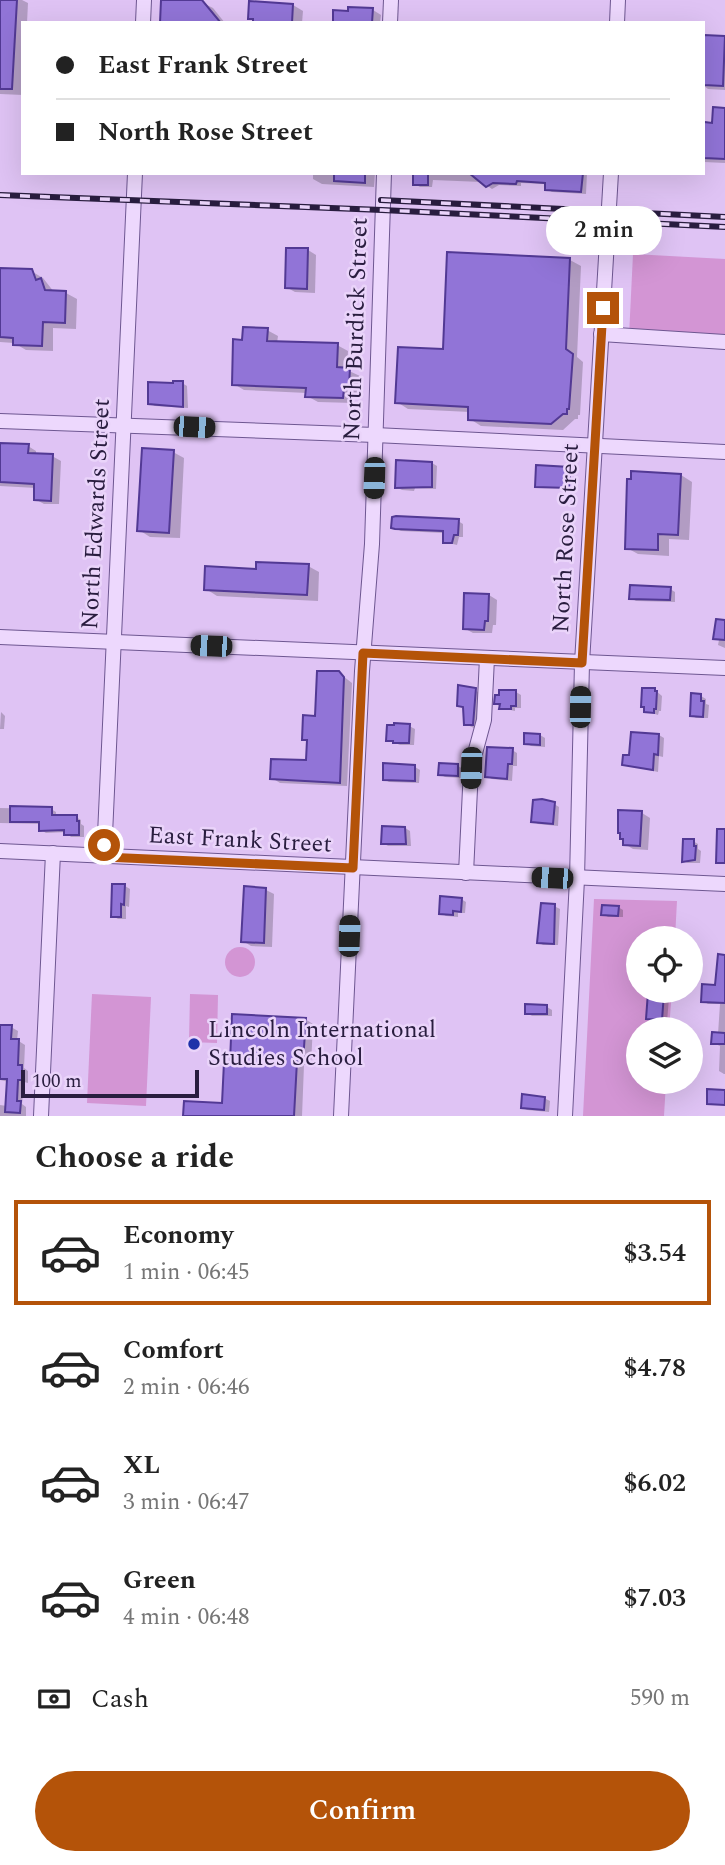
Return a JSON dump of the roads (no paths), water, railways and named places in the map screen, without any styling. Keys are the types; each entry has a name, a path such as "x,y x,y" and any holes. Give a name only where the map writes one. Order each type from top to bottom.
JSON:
{"street":[{"path":"143,21 144,0"},
{"path":"390,21 391,0"},
{"path":"617,21 618,0"},
{"name":"North Edwards Street","path":"104,857 135,175"},
{"name":"North Burdick Street","path":"341,1116 363,653 372,544 384,175"},
{"name":"North Rose Street","path":"565,1116 577,879 582,663 611,175"},
{"path":"601,334 725,342"},
{"path":"0,421 122,424 725,452"},
{"path":"0,637 725,668"},
{"path":"466,873 471,768 484,720 487,658"},
{"name":"East Frank Street","path":"0,851 725,884"},
{"path":"41,1116 53,853"}],"railway":[{"path":"0,195 725,227"},
{"path":"381,200 725,217"}],"place":[{"name":"Lincoln International Studies School","path":"194,1044"}]}
